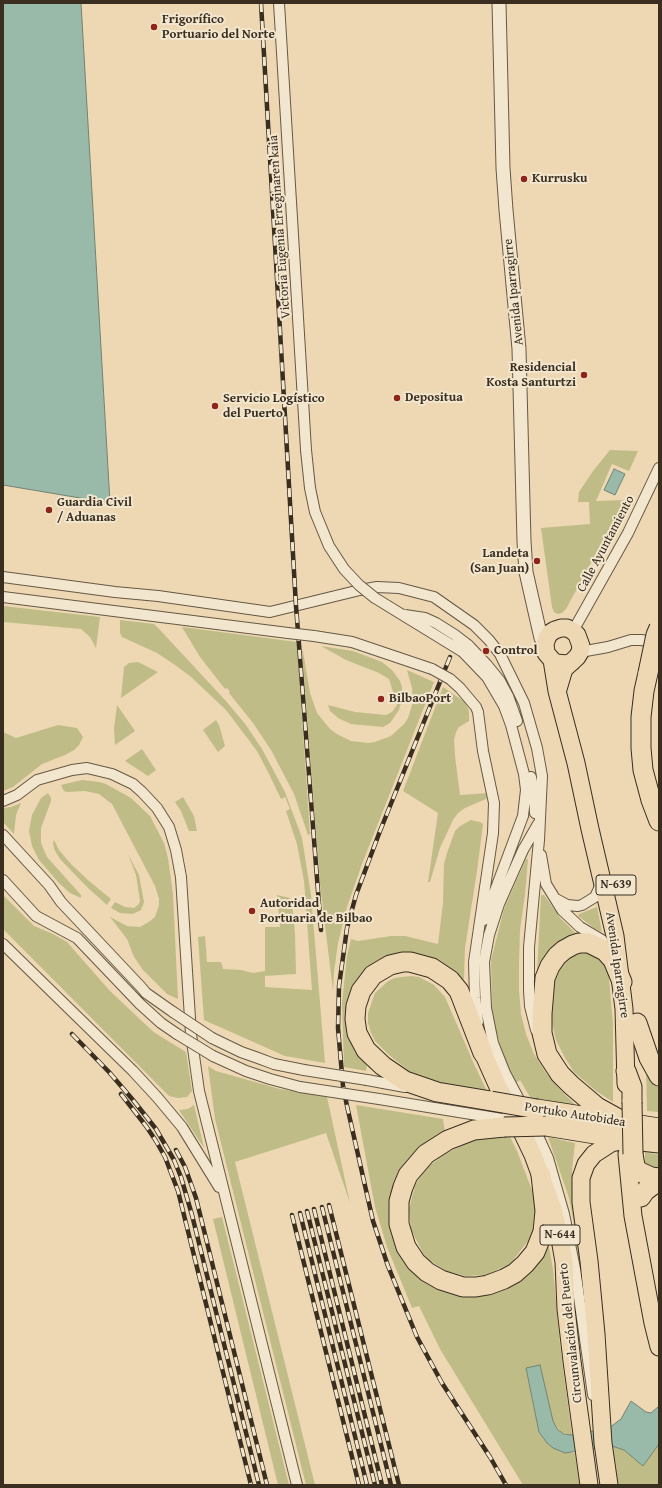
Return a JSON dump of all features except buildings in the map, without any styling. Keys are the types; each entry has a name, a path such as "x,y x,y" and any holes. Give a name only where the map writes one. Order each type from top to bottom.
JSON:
{"highway":[{"path":"659,628 656,635 644,691 641,717 643,770 651,800 659,821"},
{"path":"557,691 564,669 576,657 580,640 577,635 567,629 550,633 545,644 546,653 552,660 561,664 576,657"},
{"name":"Avenida Iparragirre","path":"552,660 557,691 576,763 617,948 624,1009 626,1071"},
{"name":"N-639","path":"576,763 597,822 622,909 632,970 636,1017 632,1102"},
{"path":"622,982 619,972 609,955 599,947 589,943 573,944 557,956 550,966 545,978 542,995 542,1033 547,1054 560,1074 576,1091 597,1107 632,1149 651,1177 659,1178"},
{"path":"617,948 625,960 636,1017 649,1058 659,1076"},
{"name":"Portuko Autobidea","path":"483,1054 462,998 455,986 445,976 432,968 410,962 390,965 374,975 364,986 358,999 356,1026 360,1041 373,1058 396,1075 411,1083 437,1092 537,1108 632,1149"},
{"name":"Circunvalación del Puerto","path":"483,1054 499,1089 523,1134 541,1175 553,1209 559,1233 564,1262 566,1309 589,1485"},
{"path":"626,1071 632,1087 630,1195 653,1323 659,1346"},
{"name":"Portuko Autobidea","path":"541,1175 545,1211 543,1232 534,1252 525,1264 515,1273 504,1279 488,1285 476,1287 463,1286 441,1280 427,1272 416,1262 406,1247 399,1224 399,1201 403,1187 408,1175 426,1154 448,1140 474,1130 503,1123 546,1126 632,1149 659,1143"},
{"name":"Portuko Autobidea","path":"632,1149 659,1128"},
{"name":"N-644","path":"609,1485 601,1426 590,1261 581,1194 581,1178 586,1164 599,1150 611,1143 632,1149"},
{"path":"632,1149 659,1301"},
{"path":"641,1197 645,1191 653,1185 659,1183"}],"street":[{"name":"Victoria Eugenia Erreginaren kaia","path":"279,3 306,450 310,488 315,512 329,546 344,569 359,585 375,598 400,614 466,649"},
{"name":"Avenida Iparragirre","path":"499,3 503,175 519,349 526,572 541,638 545,644"},
{"name":"Calle Ayuntamiento","path":"567,629 628,534 659,468"},
{"path":"3,577 115,592 158,596 270,612 360,590 377,587 399,588 434,597 466,619 482,633 500,654 524,703 531,724 542,776 539,840 529,947 529,990 534,1022 543,1048 547,1054"},
{"path":"3,597 186,619 352,642 432,669 450,679 460,688 476,707 478,712 482,751 494,803 493,833 476,949 474,978 475,998 483,1054"},
{"path":"535,610 548,624 567,629"},
{"path":"576,657 631,640 659,643"},
{"path":"466,649 487,677 504,706 511,725 524,774 526,790 523,816 491,900 476,949"},
{"path":"466,649 487,665 500,681 514,712 531,777 534,795 536,865"},
{"path":"3,801 17,795 37,780 72,770 87,768 112,774 133,784 150,799 164,817 174,838 181,877 191,1034 199,1091 296,1485"},
{"path":"540,819 523,850 499,904 489,935 484,962 484,993 488,1024 498,1058 511,1086 539,1137 558,1186 575,1269 595,1411 601,1426"},
{"path":"3,835 49,885 61,902 146,993 212,1038 241,1052 274,1064 437,1092"},
{"path":"539,840 544,877 552,895 562,910 574,923 585,931 617,948"},
{"path":"552,895 559,902 567,905 582,905 592,900 598,894 601,887 602,875"},
{"path":"3,880 36,916 77,938 140,1004 161,1023 213,1056 270,1080 300,1087 378,1099 503,1123"},
{"path":"3,944 134,1071 162,1102 182,1127 224,1195"}],"shaded area":[{"path":"3,3 81,3 110,503 3,485"},
{"path":"610,450 638,451 629,471 612,464 596,501 625,500 566,609 562,613 558,614 554,612 552,607 541,528 590,524 589,502 578,502 579,492 593,471"},
{"path":"614,469 625,474 615,495 604,490"},
{"path":"3,606 100,617 96,648 90,637 81,629 3,622"},
{"path":"120,620 154,624 161,631 246,725 262,749 285,792 302,838 311,895 325,1063 285,1056 204,1020 198,937 205,936 207,962 221,962 223,969 241,970 253,973 265,971 265,927 280,927 277,895 290,898 292,904 295,933 296,974 265,976 265,987 312,990 304,881 297,844 286,811 290,809 285,797 281,799 257,751 226,710 191,677 175,665 157,653 122,637 120,633"},
{"path":"182,627 297,642 310,834 308,835 294,794 271,750 253,723 229,693 230,692 227,688 225,689 200,657"},
{"path":"321,646 353,651 382,662 392,670 400,681 402,687 402,699 399,710 390,723 383,727 351,724 338,718 330,711 328,705 355,712 386,715 392,712 397,705 389,679 379,673 346,660"},
{"path":"302,651 310,693 317,713 330,729 351,741 368,743 375,742 391,736 404,724 408,718 413,702 412,688 407,670 434,682 362,864 347,907 338,943 333,991 320,884"},
{"path":"138,662 158,672 121,698 124,667 129,663"},
{"path":"443,687 465,702 469,711 469,721 459,727 454,740 460,795 489,793 486,799 465,808 458,813 453,820 440,848 430,882 428,882 438,813 403,791"},
{"path":"117,705 135,731 115,745 114,729"},
{"path":"216,720 225,746 218,752 203,730"},
{"path":"58,725 77,728 83,737 79,745 65,755 42,764 13,787 3,791 3,732 16,738"},
{"path":"142,749 156,770 148,776 125,761"},
{"path":"82,780 106,784 131,798 150,816 164,843 168,858 173,894 178,999 167,994 143,970 134,957 127,939 110,917 127,926 140,927 155,917 159,905 159,899 155,886 112,804 99,794 85,791 67,792 64,791 61,785"},
{"path":"48,793 51,801 41,828 41,843 47,857 81,895 81,898 70,893 59,883 39,860 32,846 29,831 32,815 41,798"},
{"path":"183,797 194,816 197,831 189,831 181,811 175,802"},
{"path":"21,803 16,815 14,834 3,822 3,808"},
{"path":"471,820 483,824 465,948 464,979 461,980 445,968 368,971 361,1058 367,1065 366,1071 344,1067 342,1003 347,956 351,939 358,941 391,936 405,936 438,944 443,903 444,864 455,831 460,826"},
{"path":"54,840 59,850 71,864 111,899 107,905 60,859 54,849"},
{"path":"128,854 139,875 144,902 141,910 133,914 120,913 111,908 115,902 125,907 134,908 140,901 136,875"},
{"path":"526,859 528,859 525,895 520,930 519,990 521,1014 526,1034 534,1054 546,1073 560,1090 574,1103 573,1106 530,1097 520,1080 516,1083 506,1063 496,1032 492,1009 491,960 504,909"},
{"path":"3,895 34,926 67,942 110,991 145,1024 155,1033 186,1052 192,1091 187,1097 178,1098 169,1096 3,929"},
{"path":"541,895 544,895 561,919 579,936 537,973"},
{"path":"597,907 602,932 578,916 579,914"},
{"path":"583,951 596,955 608,968 613,1024 613,1102 596,1091 574,1072 556,1040 552,1023 550,1007 551,990 558,968 570,955"},
{"path":"411,976 419,977 434,985 445,997 487,1091 431,1082 415,1076 389,1055 375,1041 368,1023 368,1013 375,993 394,978"},
{"path":"208,1066 216,1071 280,1089 327,1097 350,1203 326,1133 235,1162 315,1485 306,1485 215,1119"},
{"path":"646,1066 659,1086 659,1112 647,1111"},
{"path":"194,1105 204,1148 179,1110 188,1109"},
{"path":"356,1105 443,1119 445,1132 391,1197 389,1212 394,1241 400,1254 435,1287 461,1296 482,1296 499,1292 515,1285 523,1279 546,1247 549,1247 553,1269 560,1344 572,1435 561,1432 553,1421 540,1365 526,1369 539,1432 547,1443 553,1448 565,1453 575,1453 580,1485 523,1485 440,1349 419,1306 412,1308 387,1247 375,1207"},
{"path":"509,1135 517,1151 535,1198 535,1220 533,1230 528,1241 511,1263 487,1275 465,1276 446,1271 429,1260 423,1253 411,1230 409,1209 415,1185 426,1168 445,1154 469,1142 482,1138"},
{"path":"548,1137 575,1143 572,1170 588,1341 575,1230 569,1198"},
{"path":"645,1152 659,1155 659,1171 645,1167"},
{"path":"222,1217 289,1485 278,1485 213,1219"},
{"path":"540,1365 553,1421 558,1430 564,1434 572,1435 609,1428 621,1419 631,1401 646,1412 651,1413 659,1406 659,1444 643,1466 624,1450 612,1446 565,1453 553,1448 547,1443 539,1432 526,1368"},
{"path":"659,1444 659,1485 618,1485 612,1446 624,1450 643,1465"}],"railway":[{"path":"261,3 296,606 321,930"},
{"path":"450,657 356,895 347,928 339,986 338,1028 343,1086 347,1106 373,1221 388,1266 417,1337 442,1383 490,1457 506,1485"},
{"path":"72,1034 109,1072 133,1100 156,1129 174,1160 181,1177 192,1215 259,1485"},
{"path":"121,1094 156,1141 165,1157 178,1191 251,1485"},
{"path":"176,1150 185,1167 196,1198 267,1485"},
{"path":"329,1205 399,1485"},
{"path":"322,1207 391,1485"},
{"path":"314,1209 382,1485"},
{"path":"307,1211 375,1485"},
{"path":"300,1213 367,1485"},
{"path":"292,1215 359,1485"}],"place":[{"name":"Frigorífico Portuario del Norte","path":"154,27"},
{"name":"Kurrusku","path":"524,179"},
{"name":"Residencial Kosta Santurtzi","path":"584,375"},
{"name":"Depositua","path":"397,398"},
{"name":"Servicio Logístico del Puerto","path":"215,406"},
{"name":"Guardia Civil / Aduanas","path":"49,510"},
{"name":"Landeta (San Juan)","path":"537,561"},
{"name":"Control","path":"486,651"},
{"name":"BilbaoPort","path":"381,699"},
{"name":"Autoridad Portuaria de Bilbao","path":"252,911"}]}
